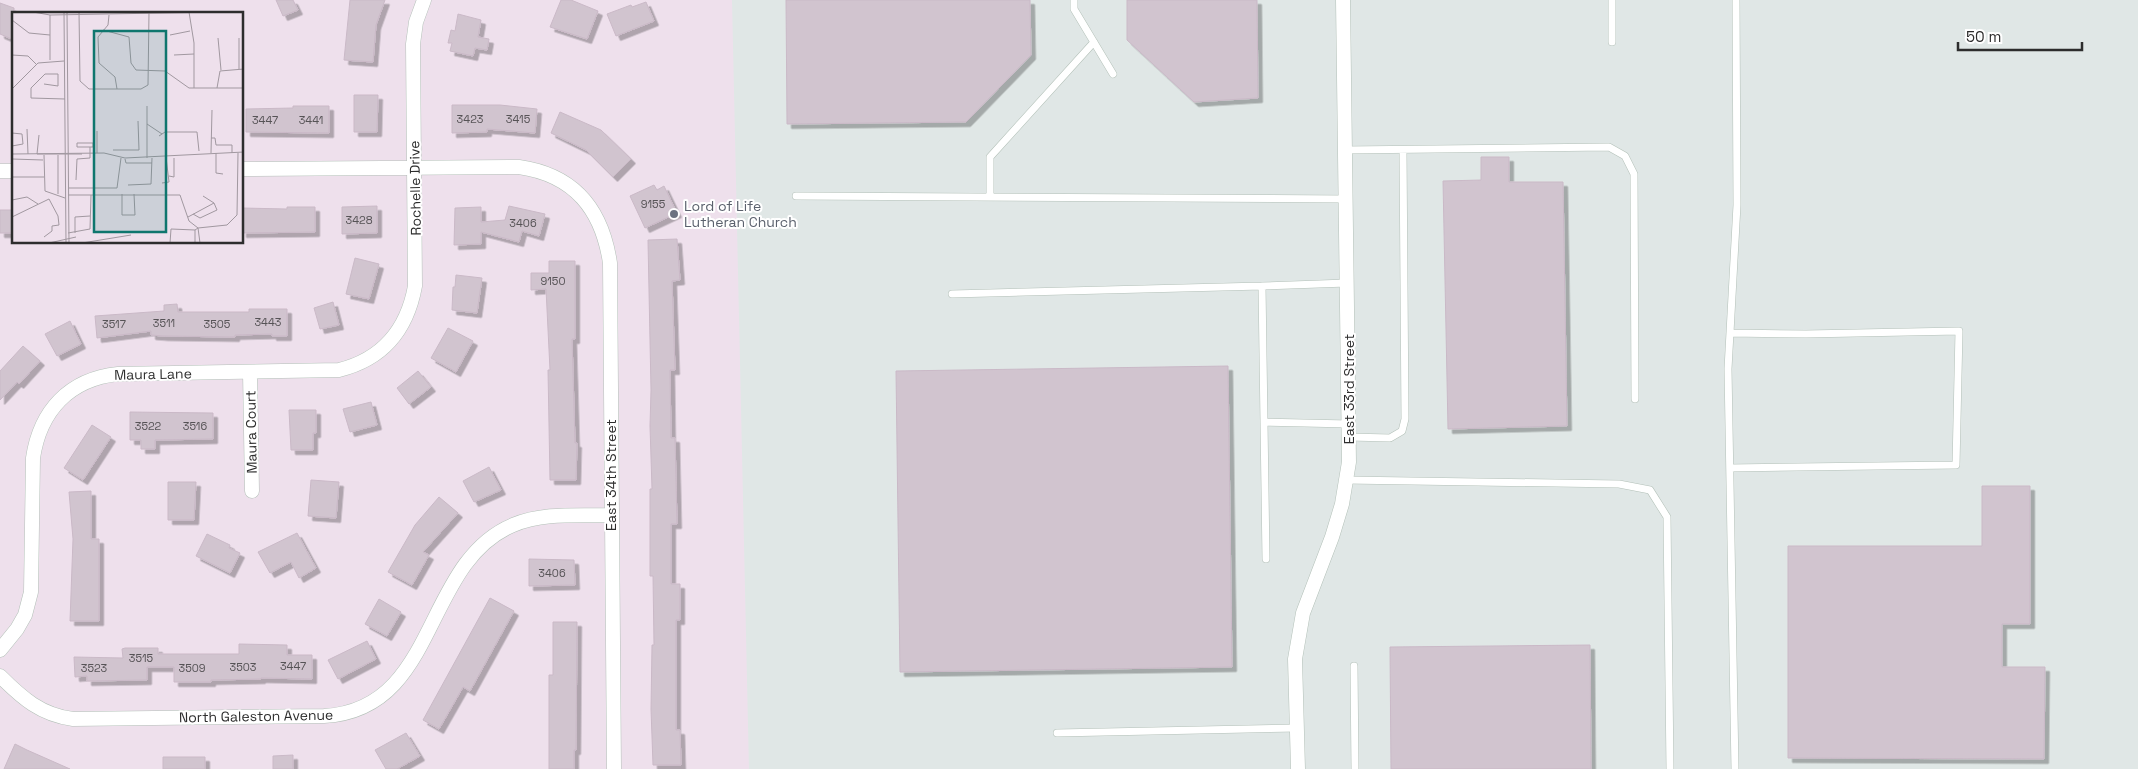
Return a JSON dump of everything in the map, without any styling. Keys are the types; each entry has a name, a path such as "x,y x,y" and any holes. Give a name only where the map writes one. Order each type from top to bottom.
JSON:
{"street":[{"name":"Rochelle Drive","path":"368,359 385,346 400,329 413,301 416,270 413,44 416,22 424,0"},
{"name":"East 33rd Street","path":"1298,769 1295,659 1303,613 1332,537 1342,504 1346,480 1349,430 1343,0"},
{"name":"East 34th Street","path":"244,170 526,168 552,177 574,191 595,214 602,227 610,263 614,769"},
{"name":"Maura Lane","path":"0,650 14,636 25,615 30,600 33,458 36,437 44,419 55,404 66,394 84,383 110,375 332,371 354,366 368,359"},
{"name":"Maura Court","path":"250,372 252,492"},
{"name":"North Galeston Avenue","path":"0,676 19,695 37,708 51,714 73,719 324,716 357,711 378,700 401,678 466,564 492,537 511,526 540,517 611,515"}],"lane":[{"path":"1074,0 1074,9 1113,74"},
{"path":"1612,0 1612,42"},
{"path":"1735,769 1728,369 1737,205 1736,0"},
{"path":"990,197 990,157 1094,42"},
{"path":"1346,150 1609,147 1624,156 1634,174 1635,400"},
{"path":"1264,422 1349,430 1390,438 1402,431 1405,419 1403,150"},
{"path":"796,196 1347,199"},
{"path":"952,294 1348,283"},
{"path":"1262,286 1266,559"},
{"path":"1730,333 1806,334 1959,331 1956,465 1730,468"},
{"path":"1346,480 1619,484 1650,490 1667,516 1670,769"},
{"path":"1354,666 1355,769"},
{"path":"1057,733 1297,728"}],"shaded area":[{"path":"732,0 2138,0 2138,769 749,769"}],"building":[{"path":"276,0 293,0 298,10 283,16"},
{"path":"350,0 385,0 376,25 373,62 344,60"},
{"path":"561,0 571,0 598,11 587,39 550,27"},
{"path":"786,0 1030,0 1031,55 966,122 787,124"},
{"path":"1127,0 1257,0 1258,98 1194,102 1127,40"},
{"path":"646,2 654,21 616,36 607,14 631,5 632,7"},
{"path":"0,3 14,8 14,12 12,12 12,39 0,34"},
{"path":"458,14 481,20 478,37 489,39 487,50 475,48 473,56 450,51 452,43 448,43 451,30 455,31"},
{"path":"354,95 378,95 377,132 354,132"},
{"path":"452,105 500,105 537,109 535,133 487,129 487,132 452,133"},
{"path":"293,106 329,106 329,133 246,132 246,109 293,108"},
{"path":"560,112 601,130 631,159 613,177 586,150 551,133"},
{"path":"1481,157 1509,157 1509,182 1563,182 1567,426 1448,429 1443,181 1481,180"},
{"path":"654,185 657,190 664,186 677,213 645,228 630,196"},
{"path":"377,206 377,233 342,234 342,207"},
{"path":"509,206 545,214 539,236 522,231 519,242 481,232 481,244 454,245 455,208 481,207 481,222 505,220"},
{"path":"287,207 315,207 315,232 244,233 244,208 287,209"},
{"path":"0,210 12,210 12,233 0,233"},
{"path":"677,239 680,280 672,281 675,370 670,370 671,438 675,438 677,524 671,524 671,584 680,584 680,620 676,620 676,730 680,730 681,765 653,765 651,709 652,645 654,645 653,576 650,576 650,489 652,489 648,240"},
{"path":"355,258 379,264 369,299 346,294"},
{"path":"549,261 575,261 575,339 572,339 575,443 577,443 576,480 550,480 548,370 550,370 546,289 531,290 531,273 549,273"},
{"path":"456,275 482,278 477,313 452,310 453,287 455,287"},
{"path":"333,302 339,325 320,329 314,308"},
{"path":"177,304 178,312 249,312 249,309 287,309 287,336 272,336 272,334 235,335 235,337 163,336 151,335 151,331 97,338 95,316 164,311 164,305"},
{"path":"70,321 81,344 57,356 45,334"},
{"path":"448,328 473,341 456,372 431,358"},
{"path":"23,346 40,361 19,384 17,382 0,400 0,371"},
{"path":"1228,366 1232,667 900,672 896,371"},
{"path":"418,371 431,387 409,404 397,388"},
{"path":"371,402 377,425 350,432 343,409"},
{"path":"289,410 316,410 316,433 313,433 313,450 291,450"},
{"path":"130,412 213,413 213,439 155,440 155,449 141,449 141,440 130,440"},
{"path":"92,425 111,437 83,480 64,468"},
{"path":"489,467 501,490 474,502 463,481"},
{"path":"311,480 339,482 336,518 308,516"},
{"path":"168,482 196,482 194,520 168,520"},
{"path":"1982,486 2030,486 2030,624 2002,624 2002,667 2045,667 2044,759 1788,758 1788,546 1982,546"},
{"path":"91,491 91,539 99,539 99,621 70,621 73,539 69,492"},
{"path":"439,497 458,513 423,552 429,555 412,585 388,572 415,525"},
{"path":"297,533 316,568 299,578 291,562 270,573 258,552"},
{"path":"207,534 230,545 229,548 240,553 230,573 196,556"},
{"path":"529,559 574,560 575,585 529,586"},
{"path":"490,598 514,611 470,691 463,687 439,729 423,720"},
{"path":"379,599 401,612 387,636 365,624"},
{"path":"553,622 577,622 576,750 574,750 574,769 549,769 549,675 553,675"},
{"path":"367,641 376,659 338,679 328,660"},
{"path":"239,644 287,645 287,655 312,655 312,679 261,678 211,680 211,682 174,682 174,667 147,667 147,680 87,681 87,676 75,677 74,657 123,658 122,649 125,648 158,648 158,654 239,654"},
{"path":"1590,645 1591,769 1391,769 1390,647"},
{"path":"406,733 420,756 397,769 386,769 375,750"},
{"path":"15,744 27,750 70,769 4,769"},
{"path":"293,755 293,769 273,769 273,756"},
{"path":"163,757 205,757 205,769 163,769"}],"place":[{"name":"Lord of Life Lutheran Church","path":"674,214"}]}
